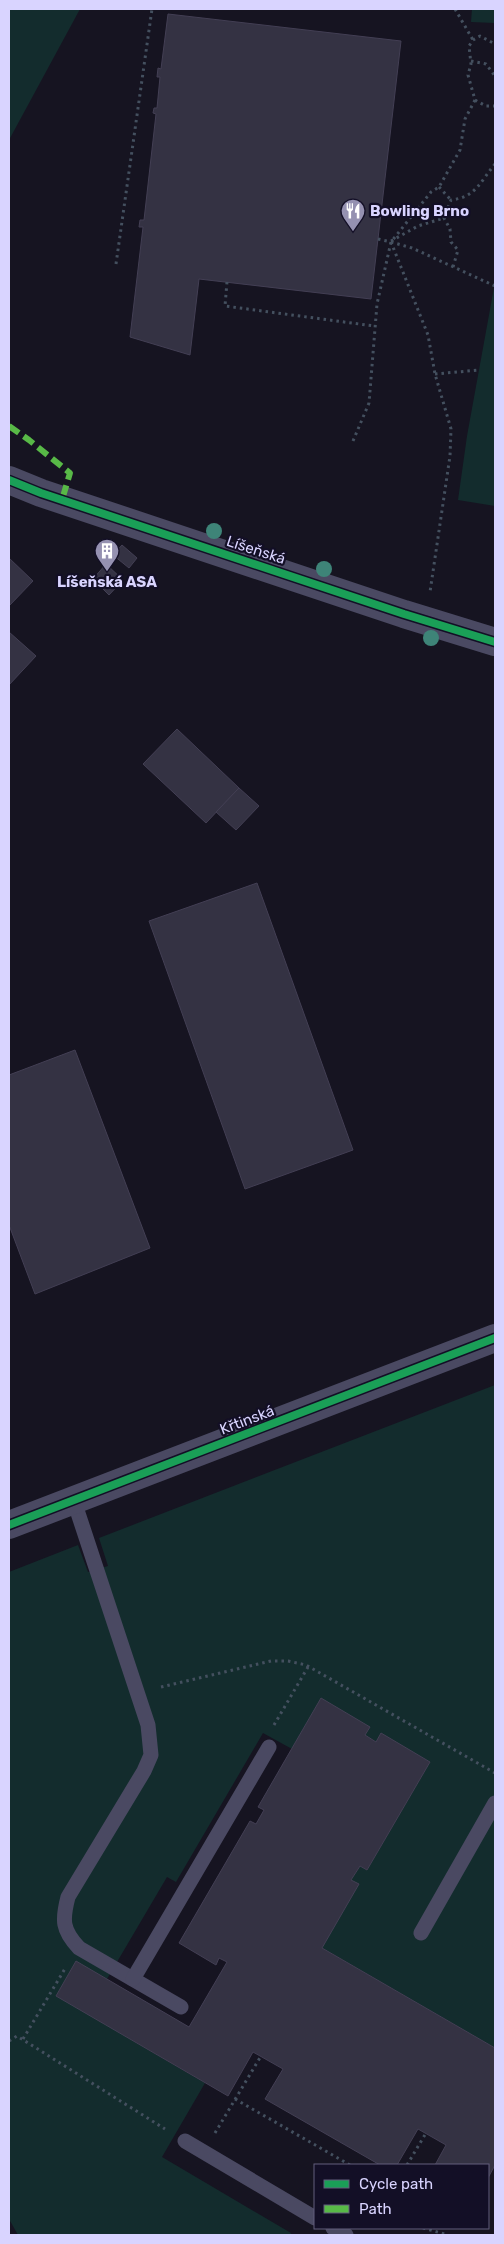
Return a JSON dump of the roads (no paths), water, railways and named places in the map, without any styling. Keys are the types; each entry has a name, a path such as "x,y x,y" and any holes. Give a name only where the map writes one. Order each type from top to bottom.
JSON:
{"street":[{"name":"Líšeňská","path":"9,480 42,493 404,614 495,642"},
{"name":"Křtinská","path":"9,1525 495,1338"}],"lane":[{"path":"74,1501 148,1725 151,1755 144,1771 68,1897 63,1916 68,1936 78,1948 181,2008"},
{"path":"133,1979 269,1747"},
{"path":"421,1933 495,1803"},
{"path":"185,2141 314,2217"},
{"path":"335,2229 346,2235"}],"place":[{"name":"Bowling Brno","path":"353,232"},
{"name":"Líšeňská ASA","path":"107,572"}]}
